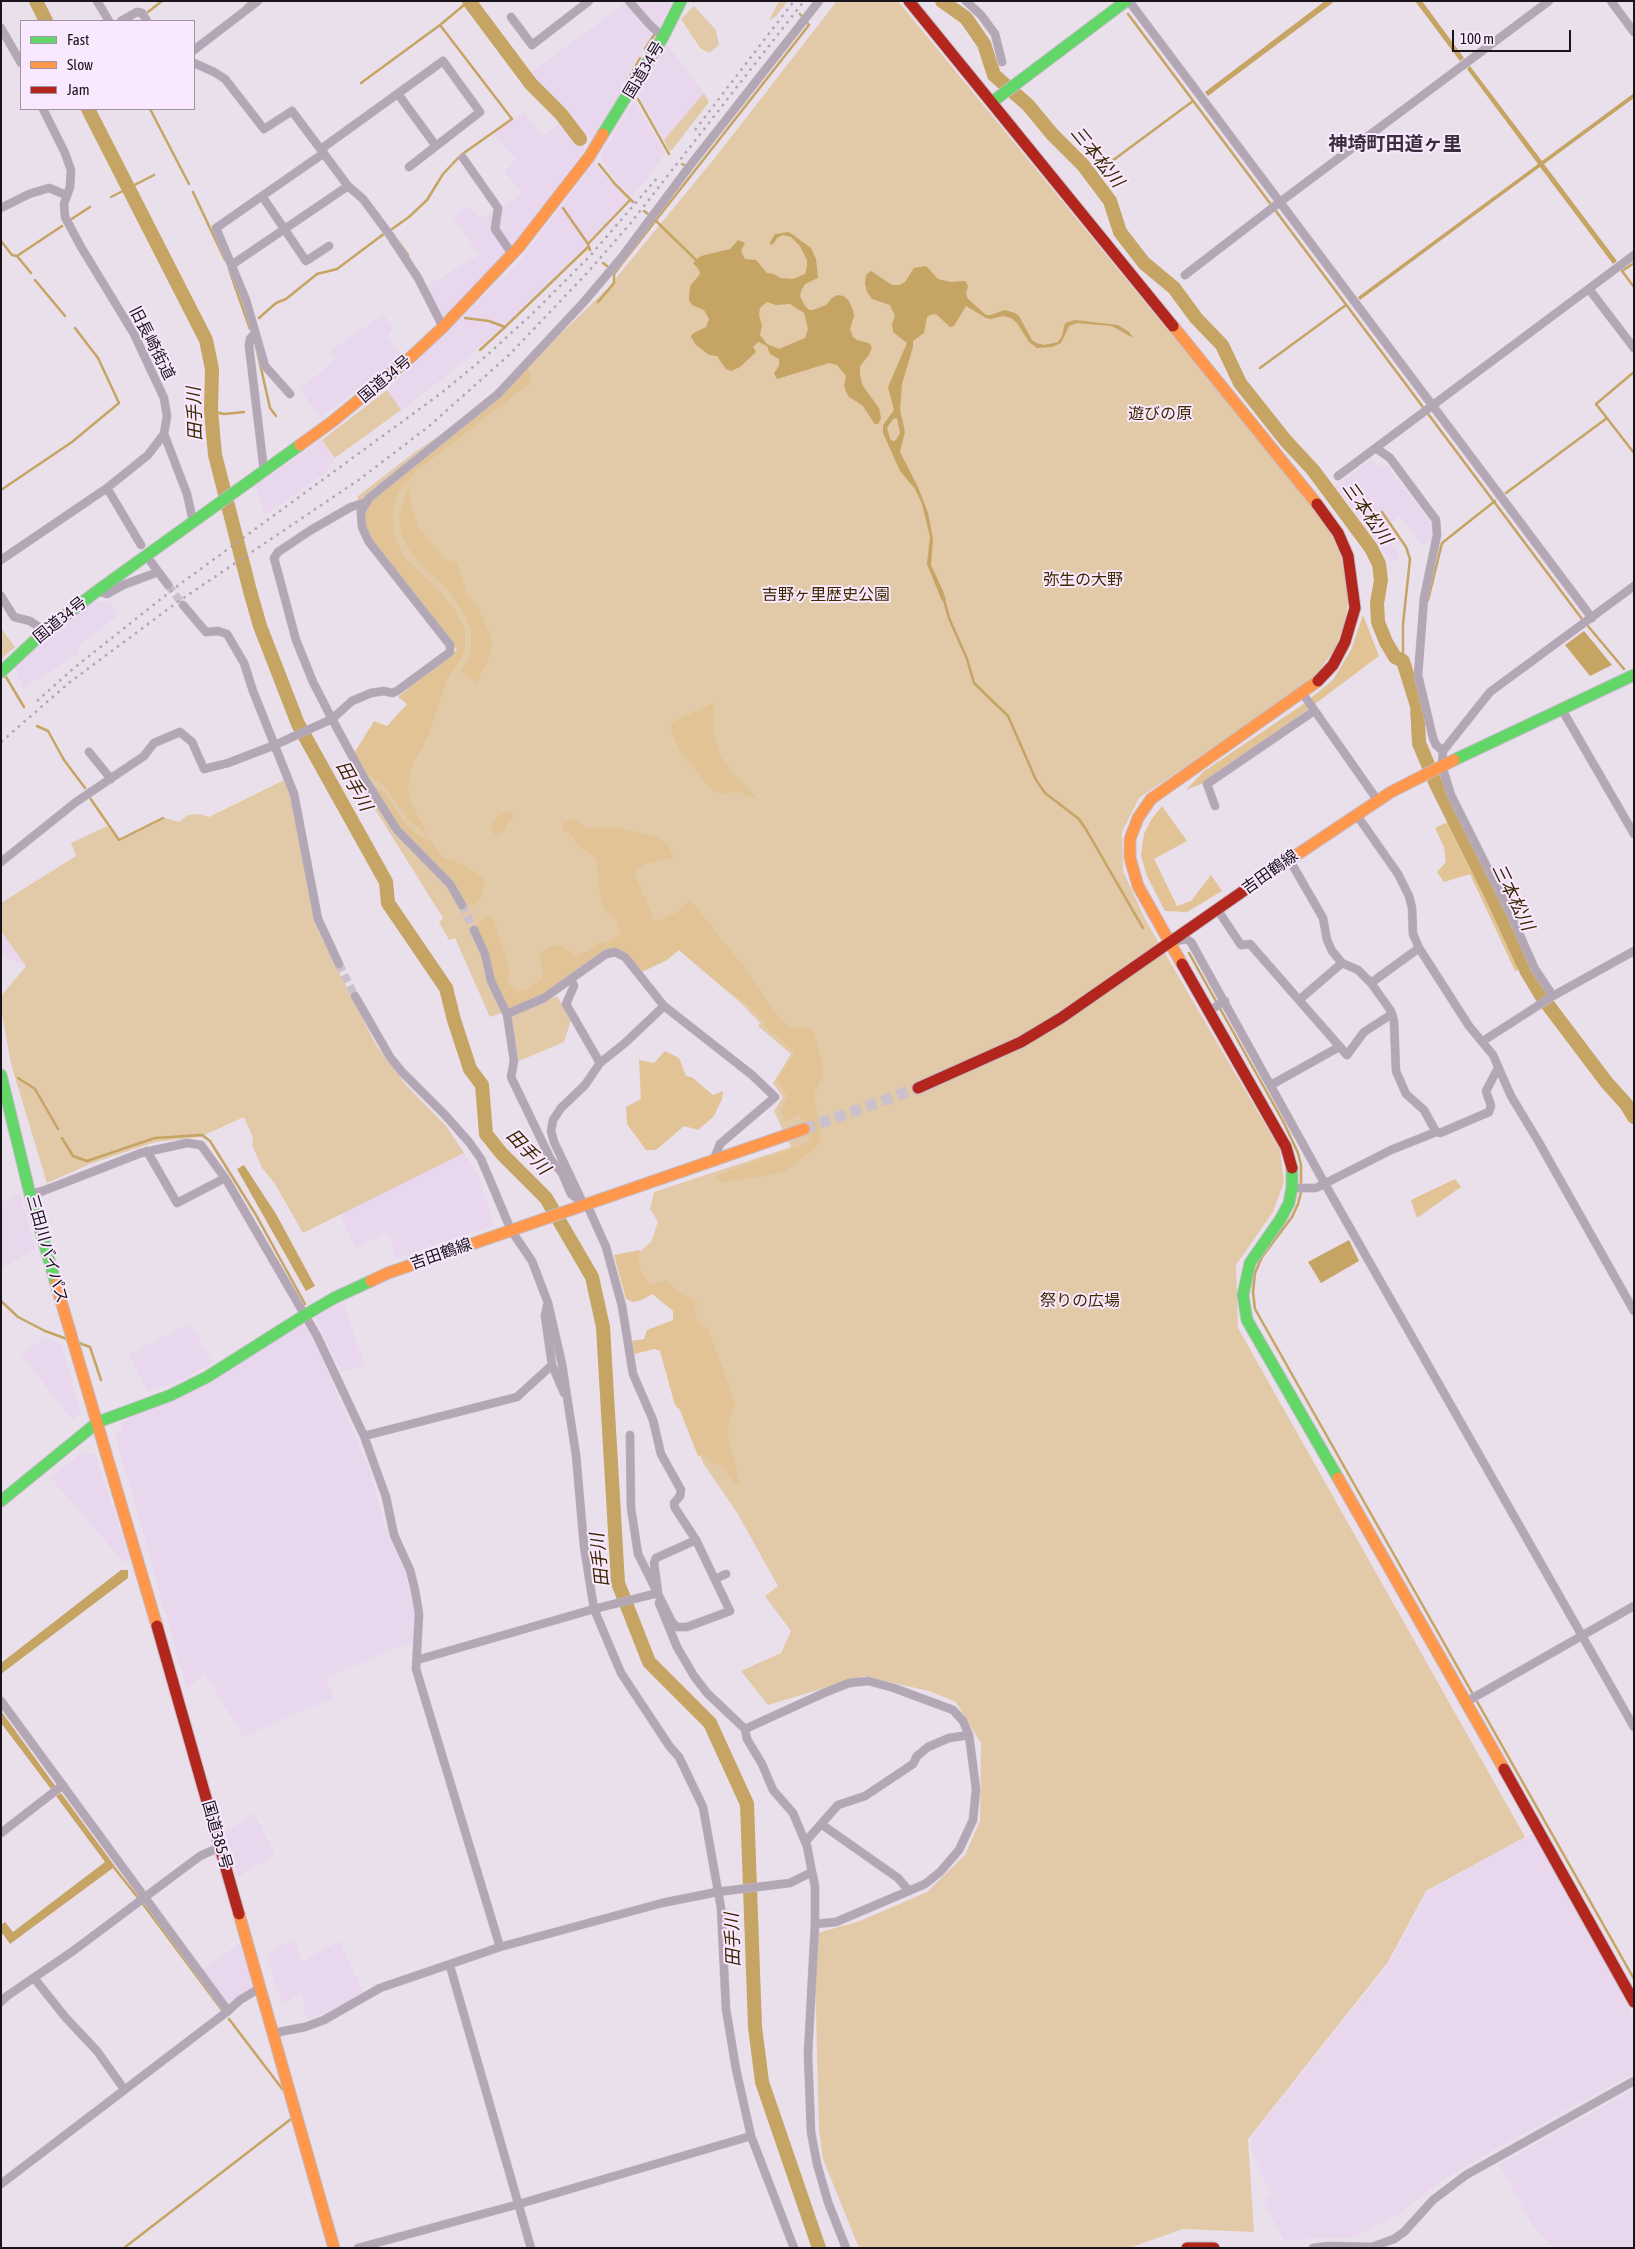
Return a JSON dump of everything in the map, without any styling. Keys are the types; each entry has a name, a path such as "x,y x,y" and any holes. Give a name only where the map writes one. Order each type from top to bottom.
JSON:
{"main road":[{"name":"国道34号","path":"1,672 45,632 98,590 366,395 412,356 443,326 512,254 589,157 663,37 681,1"},
{"path":"910,1 996,99 1338,533 1348,556 1352,574 1355,608 1345,642 1333,665 1315,685 1151,799 1138,818 1130,839 1130,858 1138,886 1286,1147 1292,1169 1292,1188 1289,1202 1280,1220 1250,1263 1243,1295 1247,1320 1466,1702 1634,2002"},
{"path":"996,99 1020,84 1128,1"},
{"name":"吉田鶴線","path":"918,1088 1021,1042 1061,1018 1289,859 1356,814 1421,776 1634,675"},
{"name":"三田川バイパス","path":"1,1075 30,1194 98,1422"},
{"name":"吉田鶴線","path":"1,1501 98,1422 171,1395 193,1384 305,1315 388,1273 584,1202 804,1129"},
{"name":"国道385号","path":"98,1422 333,2247"},
{"path":"1191,2247 1214,2248"}],"street":[{"path":"97,1 108,20"},
{"path":"195,49 258,1"},
{"path":"511,16 532,45 589,1"},
{"path":"630,1 649,24 663,37"},
{"path":"1,862 76,802 144,756 154,743 180,732 192,742 204,769 275,745 332,719 352,701 371,693 384,690 392,693 397,691 450,652 450,645 369,542 362,527 361,512 367,502 498,394 583,303 622,257 689,167 819,1"},
{"path":"966,1 981,15 995,34 1002,62"},
{"path":"1128,1 1275,205 1590,619"},
{"path":"1185,275 1275,205 1549,1"},
{"path":"1610,1 1634,32"},
{"path":"123,20 137,12 142,12 146,20"},
{"path":"1,28 20,62"},
{"path":"290,394 266,366 233,264 216,228 442,62 480,112 409,167"},
{"path":"195,64 225,79 264,129 292,110 348,186 363,199 389,234 418,278 443,326"},
{"path":"398,94 436,146"},
{"name":"旧長崎街道","path":"44,110 65,153 71,170 70,187 64,204 65,217 81,248 134,334 164,398 167,416 164,434"},
{"path":"463,158 498,208 495,229 512,254"},
{"path":"233,264 348,186"},
{"path":"1,208 29,194 49,188 66,195"},
{"path":"262,196 306,261 329,246"},
{"path":"1338,476 1634,256"},
{"path":"1588,289 1634,348"},
{"path":"255,334 250,339 249,346 264,471"},
{"path":"1,560 107,488 148,455 164,434"},
{"path":"164,434 187,494 193,521"},
{"path":"1376,448 1390,458 1436,520 1437,535 1424,598 1418,676 1433,738 1436,746 1443,751"},
{"path":"107,488 141,545"},
{"path":"367,502 351,507 311,530 278,552 274,558 296,640 332,719 364,778 396,830 450,884 462,905"},
{"path":"151,562 168,585"},
{"path":"98,590 107,594 123,585 158,572"},
{"path":"1553,996 1535,969 1511,915 1452,795 1442,766 1443,751 1490,692 1634,586"},
{"path":"1,596 14,617 30,620 45,632"},
{"path":"183,605 206,632 218,631 226,634 244,663 252,692 294,794 318,919 339,964"},
{"path":"1302,694 1378,801"},
{"path":"1562,708 1634,834"},
{"path":"1215,806 1207,784 1314,711"},
{"path":"88,752 111,779"},
{"path":"1356,814 1398,874 1409,896 1412,908 1413,934 1420,948 1469,1026 1492,1054 1510,1096 1537,1139 1634,1311"},
{"path":"1289,859 1323,918 1327,940 1342,963 1358,970 1371,983 1392,1014 1394,1021 1396,1071 1406,1094 1424,1110 1436,1132"},
{"path":"1217,909 1241,945 1250,944 1347,1054 1364,1032 1392,1014"},
{"path":"474,930 485,954 491,982 507,1014 514,1061 511,1077 551,1160 562,1173 571,1194 584,1202"},
{"path":"1170,942 1186,939 1191,942 1325,1184 1634,1727"},
{"path":"1371,983 1420,948"},
{"path":"1483,1041 1536,1006 1634,951"},
{"path":"507,1014 544,998 606,954 615,952 625,957 664,1006 752,1075 775,1097 720,1144 714,1159"},
{"path":"1299,1000 1342,963"},
{"path":"571,979 574,986 566,1004 600,1062"},
{"path":"355,996 390,1057 402,1072 446,1115 477,1153 498,1196 511,1230 532,1261 548,1303 556,1332 576,1455 584,1546 594,1609 621,1673 670,1747 679,1757 703,1807 720,1908 724,1950 726,2009 736,2070 751,2136 794,2248"},
{"path":"1209,1010 1225,1001"},
{"path":"630,1435 631,1508 638,1554 672,1622 677,1627 687,1627 730,1612 696,1540 675,1508 674,1504 680,1496 681,1490 661,1454 653,1420 633,1374 622,1306 606,1247 554,1142 551,1130 553,1120 561,1108 584,1084 600,1062 625,1043 664,1006"},
{"path":"1271,1085 1339,1046"},
{"path":"1292,1188 1306,1189 1325,1184 1391,1150 1436,1132 1440,1133 1489,1112 1491,1106 1486,1091 1498,1068"},
{"path":"30,1194 44,1191 147,1152 187,1142 201,1145 225,1178 317,1336 364,1436 386,1497 394,1534 410,1570 415,1590 419,1614 416,1669 500,1948"},
{"path":"147,1152 177,1203 225,1178"},
{"path":"548,1303 545,1316 552,1365 568,1402"},
{"path":"364,1436 517,1397 552,1365"},
{"path":"696,1540 656,1558 654,1563 658,1593 664,1618 677,1647 694,1676 707,1693 745,1729 747,1739 762,1764 773,1790 792,1813 806,1846 815,1886 815,1924 808,2054 811,2132 817,2164 828,2202 846,2248"},
{"path":"715,1579 726,1574"},
{"path":"417,1660 594,1609 658,1593"},
{"path":"1466,1702 1634,1606"},
{"path":"745,1729 849,1683 868,1681 894,1688 953,1710 962,1721 969,1735 976,1790 973,1820 959,1850 940,1872 925,1884 836,1922 815,1924"},
{"path":"1,1701 228,2011"},
{"path":"806,1846 806,1841 838,1805 865,1796 913,1764 917,1756 928,1747 949,1738 969,1735"},
{"path":"1,1833 63,1785"},
{"path":"821,1824 898,1878 909,1891"},
{"path":"1,2002 146,1898 200,1856 220,1847"},
{"path":"274,2036 279,2032 306,2027 324,2020 380,1988 500,1948 662,1903 717,1892 790,1883 812,1872"},
{"path":"450,1966 531,2248"},
{"path":"34,1978 66,2018 97,2051 124,2089"},
{"path":"1,2184 240,2000 260,1988"},
{"path":"1313,2248 1328,2246 1372,2247 1394,2239 1404,2232 1433,2200 1466,2175 1634,2081"},
{"path":"358,2248 519,2204 751,2136"}],"shaded area":[{"path":"634,1 672,1 659,28"},
{"path":"1325,1 1335,1 1208,96 1205,92"},
{"path":"1415,1 1422,1 1464,58 1460,61"},
{"path":"626,3 639,21 652,34 621,85 624,90 593,139 577,128 530,73"},
{"path":"667,44 704,93 664,140 638,93"},
{"path":"1470,66 1542,161 1634,93 1634,98 1544,164 1617,261 1613,264 1540,167 1360,300 1358,297 1538,164 1467,69"},
{"path":"634,101 665,153 649,177 632,196 617,182 600,156"},
{"path":"524,112 542,136 564,121 585,149 505,254 437,323 420,290 479,255 453,216 468,206 480,218 523,194 505,172 516,159 493,134"},
{"path":"594,163 628,200 586,246 501,328 450,373 401,410 387,390 519,262"},
{"path":"789,232 811,248 816,259 818,278 805,284 800,296 809,310 826,305 837,295 844,296 849,301 854,316 850,329 853,337 869,343 872,347 869,355 860,366 860,376 863,386 879,408 881,418 878,424 875,424 863,406 848,396 844,386 846,376 837,365 829,363 777,379 774,373 779,366 779,359 770,354 767,346 758,342 753,347 756,352 740,367 731,371 726,369 717,356 709,355 696,345 691,337 692,334 706,327 709,319 704,310 692,305 689,300 690,286 700,274 693,263 701,256 730,249 738,240 745,243 741,251 745,259 756,260 767,273 774,274 780,278 793,279 805,274 807,260 800,246 791,237 783,235 777,238 771,245 770,242 775,234","holes":["767,302 776,305 790,304 804,313 808,329 805,338 779,349 767,344 760,335 762,326 759,315 760,308"]},
{"path":"926,266 938,279 951,282 965,281 968,286 966,294 968,299 986,315 1005,310 1015,313 1019,316 1032,340 1036,343 1044,345 1058,342 1062,336 1065,323 1075,320 1118,325 1129,332 1133,338 1112,326 1077,323 1069,326 1061,343 1052,347 1037,348 1029,342 1017,323 1011,318 1003,316 991,319 986,318 966,306 954,326 950,327 936,314 927,317 924,333 913,341 902,384 900,410 905,432 900,452 918,487 928,513 933,539 931,565 946,600 942,601 927,564 930,537 922,504 915,489 900,471 883,433 883,425 894,410 888,387 907,343 893,332 892,324 895,316 890,305 872,299 867,292 865,284 866,275 871,271 892,285 899,285 905,282 914,268","holes":["897,418 900,433 896,440 890,439 887,428 893,419"]},
{"path":"384,314 392,329 387,338 403,356 320,418 300,389 335,360 330,351"},
{"path":"527,368 531,373 530,383 415,472 399,491 393,510 394,534 401,551 407,560 440,591 456,612 465,630 463,655 446,682 427,739 415,759 410,772 408,793 427,834 411,823 384,785 365,774 355,753 374,721 387,726 407,704 398,697 457,650 370,536 366,527 366,512 377,495 501,397"},
{"path":"322,440 335,458 325,473 265,515 255,486"},
{"path":"1372,459 1379,467 1387,466 1432,524 1432,539 1422,545 1400,516 1381,530 1400,557 1392,563 1335,486"},
{"path":"411,487 410,502 418,526 443,558 457,563 467,593 479,610 493,642 489,657 477,683 460,672 468,660 471,649 471,629 466,617 451,593 413,556 402,536 399,515 405,495"},
{"path":"110,601 118,615 78,646 77,655 23,688 15,668 62,625 95,602"},
{"path":"1363,615 1379,656 1240,760 1206,782 1186,790 1203,772 1302,705 1333,680 1351,650"},
{"path":"1584,631 1612,665 1590,676 1565,645"},
{"path":"714,703 713,730 720,756 731,772 759,800 741,792 735,791 724,795 710,789 681,751 674,738 671,723"},
{"path":"375,786 384,792 403,821 416,834 432,842 442,857 458,863 482,877 484,888 478,903 466,906 455,887 400,829"},
{"path":"1162,806 1187,841 1154,859 1177,906 1191,901 1211,875 1222,891 1187,912 1165,911 1147,876 1141,856 1144,834 1151,820"},
{"path":"511,812 514,815 507,823 502,834 495,836 491,824 499,815"},
{"path":"571,820 578,821 588,828 613,827 655,836 666,842 673,858 654,861 635,869 634,873 654,920 657,921 676,913 688,901 695,906 740,962 780,1019 788,1027 808,1029 814,1033 823,1066 823,1074 814,1095 821,1142 790,1168 781,1173 723,1182 715,1179 726,1172 810,1142 800,1115 785,1122 781,1109 788,1098 777,1080 795,1052 764,1026 766,1023 744,1002 721,986 679,950 667,960 642,972 627,954 617,948 606,950 541,995 513,1009 509,1009 495,981 486,948 477,926 483,920 489,916 493,917 509,967 508,981 510,986 518,991 530,988 541,980 543,974 540,956 544,950 555,945 562,946 572,955 578,956 600,943 613,939 620,932 619,923 607,912 601,901 596,859 579,845 570,833 562,828 563,824"},
{"path":"1450,821 1491,902 1520,969 1515,971 1470,874 1444,882 1437,872 1446,862 1444,847 1435,828"},
{"path":"1,931 26,966 1,955"},
{"path":"665,1051 679,1058 686,1076 693,1078 713,1095 723,1091 722,1099 714,1116 698,1130 684,1126 656,1150 646,1150 627,1124 626,1107 641,1099 639,1060 654,1063"},
{"path":"464,1153 478,1175 494,1225 397,1258 387,1233 356,1248 340,1214"},
{"path":"244,1165 276,1214 315,1286 306,1291 237,1169"},
{"path":"1455,1179 1461,1187 1417,1218 1411,1200"},
{"path":"20,1193 35,1249 1,1269 1,1203"},
{"path":"1349,1240 1359,1261 1321,1283 1308,1262"},
{"path":"640,1250 639,1267 648,1282 654,1284 666,1280 681,1294 697,1301 694,1312 698,1322 708,1329 735,1403 728,1427 728,1436 740,1486 736,1485 722,1466 712,1463 704,1455 698,1456 679,1408 677,1408 674,1402 660,1351 654,1349 635,1354 632,1350 631,1341 644,1339 647,1330 673,1320 673,1311 652,1294 642,1300 633,1302 626,1299 614,1255"},
{"path":"343,1302 365,1365 341,1372 315,1317"},
{"path":"191,1323 211,1360 215,1361 182,1380 148,1391 129,1354"},
{"path":"302,1323 314,1340 370,1471 386,1530 406,1574 414,1613 413,1641 326,1678 334,1697 243,1737 205,1673 187,1689 115,1434 132,1414 178,1399"},
{"path":"44,1338 61,1343 81,1414 72,1420 21,1354"},
{"path":"82,1452 95,1455 130,1559 124,1563 50,1477"},
{"path":"121,1570 128,1570 128,1578 1,1674 1,1663"},
{"path":"1,1711 56,1787 51,1789 1,1723"},
{"path":"61,1793 114,1865 113,1868 10,1944 3,1934 1,1935 1,1925 5,1922 13,1932 105,1862 56,1796"},
{"path":"254,1813 275,1855 238,1877 225,1832"},
{"path":"1533,1833 1615,1979 1634,2023 1634,2073 1488,2153 1437,2184 1397,2216 1355,2237 1284,2240 1262,2199 1271,2195 1251,2151 1251,2137 1389,1964 1427,1892"},
{"path":"294,1938 302,1962 339,1941 363,1992 328,2012 307,2019 304,2010 303,1992 282,2004 266,1955"},
{"path":"240,1943 254,1988 226,2005 202,1970"},
{"path":"1634,2089 1634,2248 1554,2248 1533,2226 1499,2165"}],"green space":[{"path":"779,1 788,1 776,16 769,21"},
{"name":"吉野ヶ里歴史公園","path":"837,1 898,1 1326,523 1347,573 1349,597 1345,622 1335,649 1315,676 1294,693 1139,798 1122,832 1123,871 1146,921 1280,1150 1284,1182 1273,1212 1236,1265 1238,1328 1525,1837 1426,1891 1388,1962 1248,2139 1254,2232 1183,2229 1129,2248 859,2248 823,2159 819,2129 814,1934 860,1921 927,1892 965,1855 980,1821 981,1743 956,1702 929,1691 864,1676 768,1705 741,1671 781,1653 791,1631 765,1596 778,1586 736,1511 703,1463 661,1348 678,1328 677,1311 669,1298 642,1288 632,1259 651,1242 658,1222 650,1209 654,1192 791,1147 774,1111 783,1097 773,1083 791,1054 758,1026 760,1023 742,1004 679,950 626,942 606,950 573,974 513,1009 490,1017 455,938 449,940 439,922 443,918 348,763 369,729 386,734 416,702 408,687 457,650 370,536 356,509 358,496 415,452 462,420 514,379 607,289 714,159"},
{"path":"694,6 716,30 719,45 709,53 700,48 681,19"},
{"path":"704,93 709,102 672,150 669,151 664,140"},
{"path":"387,390 401,410 335,458 322,440"},
{"path":"1,628 15,647 2,658 1,657"},
{"path":"284,780 293,804 318,931 376,1045 406,1085 446,1126 464,1153 303,1233 275,1184 262,1168 252,1145 253,1138 244,1117 200,1137 155,1142 90,1164 47,1183 11,1064 1,1008 1,996 26,966 1,931 1,903 76,856 71,843 107,826 119,841 165,818 179,822 188,815 200,814 209,817"},
{"path":"557,996 571,1020 564,1042 519,1061 511,1017"}],"waterway":[{"name":"田手川","path":"36,1 46,20"},
{"path":"148,12 162,1"},
{"path":"245,6 251,1"},
{"path":"469,1 531,84 561,114 580,139"},
{"name":"三本松川","path":"942,1 966,18 984,44 994,75 1028,105 1052,134 1083,165 1110,201 1120,232 1144,263 1174,288 1196,318 1222,345 1240,383 1286,441 1313,470 1371,548 1379,564 1381,580 1377,603 1378,622 1386,642 1395,657 1403,661 1417,706 1419,743 1436,784 1491,894 1527,972 1542,997 1607,1083 1626,1104 1634,1117"},
{"path":"361,83 464,5"},
{"path":"598,302 614,283 614,274 809,25 800,14"},
{"path":"1128,14 1582,619 1624,669"},
{"path":"392,229 409,217 427,200 443,174 461,155 512,119 440,25"},
{"path":"645,49 654,35"},
{"path":"626,83 640,58"},
{"path":"638,99 669,154"},
{"path":"1112,161 1193,101"},
{"name":"田手川","path":"89,110 206,340 212,369 211,411 215,455 260,626 298,724 386,882 388,903 446,988 470,1069 482,1085 486,1134 502,1154 546,1198 592,1277 603,1327 618,1583 649,1662 710,1723 747,1804 755,2027 762,2082 819,2248"},
{"path":"151,110 189,184"},
{"path":"599,164 633,202"},
{"path":"111,197 154,175"},
{"path":"193,192 225,260"},
{"path":"588,244 630,200"},
{"path":"70,220 90,207"},
{"path":"563,208 588,244 590,250"},
{"path":"644,211 648,214"},
{"path":"654,219 696,260"},
{"path":"17,256 62,226"},
{"path":"259,318 276,303 286,299 317,274 337,269 385,233"},
{"path":"397,240 408,255"},
{"path":"1,241 12,255 17,256 31,273"},
{"path":"465,318 489,321 505,327 588,247"},
{"path":"603,263 607,266"},
{"path":"1634,263 1622,271 1634,287"},
{"path":"229,269 250,329"},
{"path":"35,280 65,316"},
{"path":"1260,368 1346,305"},
{"path":"480,350 505,327"},
{"path":"1,490 72,442 119,403 98,358 75,328"},
{"path":"256,346 270,408 276,416"},
{"path":"1634,372 1596,404 1634,453"},
{"path":"211,411 224,414 244,412"},
{"path":"1506,493 1607,418"},
{"path":"1428,600 1442,543 1495,501"},
{"path":"1382,512 1406,547 1410,559 1403,624 1403,661"},
{"path":"944,600 949,618 967,659 974,683 1008,716 1036,780 1045,793 1079,819 1143,928"},
{"path":"6,677 24,707"},
{"path":"37,726 48,731 64,760 85,788"},
{"path":"90,798 119,840 163,818"},
{"path":"1189,953 1284,1123 1298,1153 1301,1165 1301,1192 1298,1204 1292,1217 1262,1257 1255,1273 1253,1292 1255,1309 1634,1979"},
{"path":"18,1078 35,1089 58,1129"},
{"path":"62,1138 73,1156 87,1161 155,1138 202,1135 210,1141 256,1215 305,1304"},
{"path":"1,1301 18,1317 45,1331 67,1339"},
{"path":"79,1343 90,1347 101,1380"},
{"path":"112,1865 139,1899"},
{"path":"143,1904 222,2010"},
{"path":"229,2019 283,2090"},
{"path":"124,2248 291,2119"}],"tunnel":[{"path":"168,585 183,605"},
{"path":"462,905 474,930"},
{"path":"339,964 355,996"},
{"path":"804,1129 918,1088"}],"railway":[{"path":"695,130 794,1"},
{"path":"1,742 70,682 176,603 360,479 428,427 509,355 588,272 630,224 804,1"},
{"path":"37,701 74,668 176,587 440,394 485,357 532,314 590,256 658,177"}],"traffic: fast":[{"path":"603,134 663,37 681,1"},
{"path":"992,102 1126,1"},
{"path":"1,672 45,631 97,591 300,445"},
{"path":"1454,760 1634,675"},
{"path":"1,1075 30,1194 56,1284"},
{"path":"1292,1168 1292,1188 1289,1203 1280,1220 1250,1263 1243,1295 1247,1320 1338,1478"},
{"path":"1,1501 98,1422 171,1395 207,1377 334,1298 371,1281"}],"traffic: slow":[{"path":"300,445 333,421 412,356 443,327 519,247 589,157 603,134"},
{"path":"1173,326 1317,504"},
{"path":"1182,964 1138,886 1130,858 1130,839 1138,818 1151,799 1318,681"},
{"path":"1265,876 1391,792 1454,760"},
{"path":"371,1281 388,1273 804,1129"},
{"path":"56,1284 157,1626"},
{"path":"1338,1478 1504,1769"},
{"path":"239,1914 334,2248"}],"traffic: jam":[{"path":"909,1 1173,326"},
{"path":"1317,504 1338,533 1348,556 1355,608 1345,642 1333,665 1318,681"},
{"path":"918,1088 1021,1042 1061,1018 1265,876"},
{"path":"1182,964 1286,1147 1292,1168"},
{"path":"157,1626 239,1914"},
{"path":"1504,1769 1634,2002"},
{"path":"1187,2248 1214,2248"}],"district":[{"name":"神埼町田道ヶ里","path":"1395,144"}],"park label":[{"name":"遊びの原","path":"1160,414"},
{"name":"弥生の大野","path":"1083,580"},
{"name":"祭りの広場","path":"1080,1301"}]}
